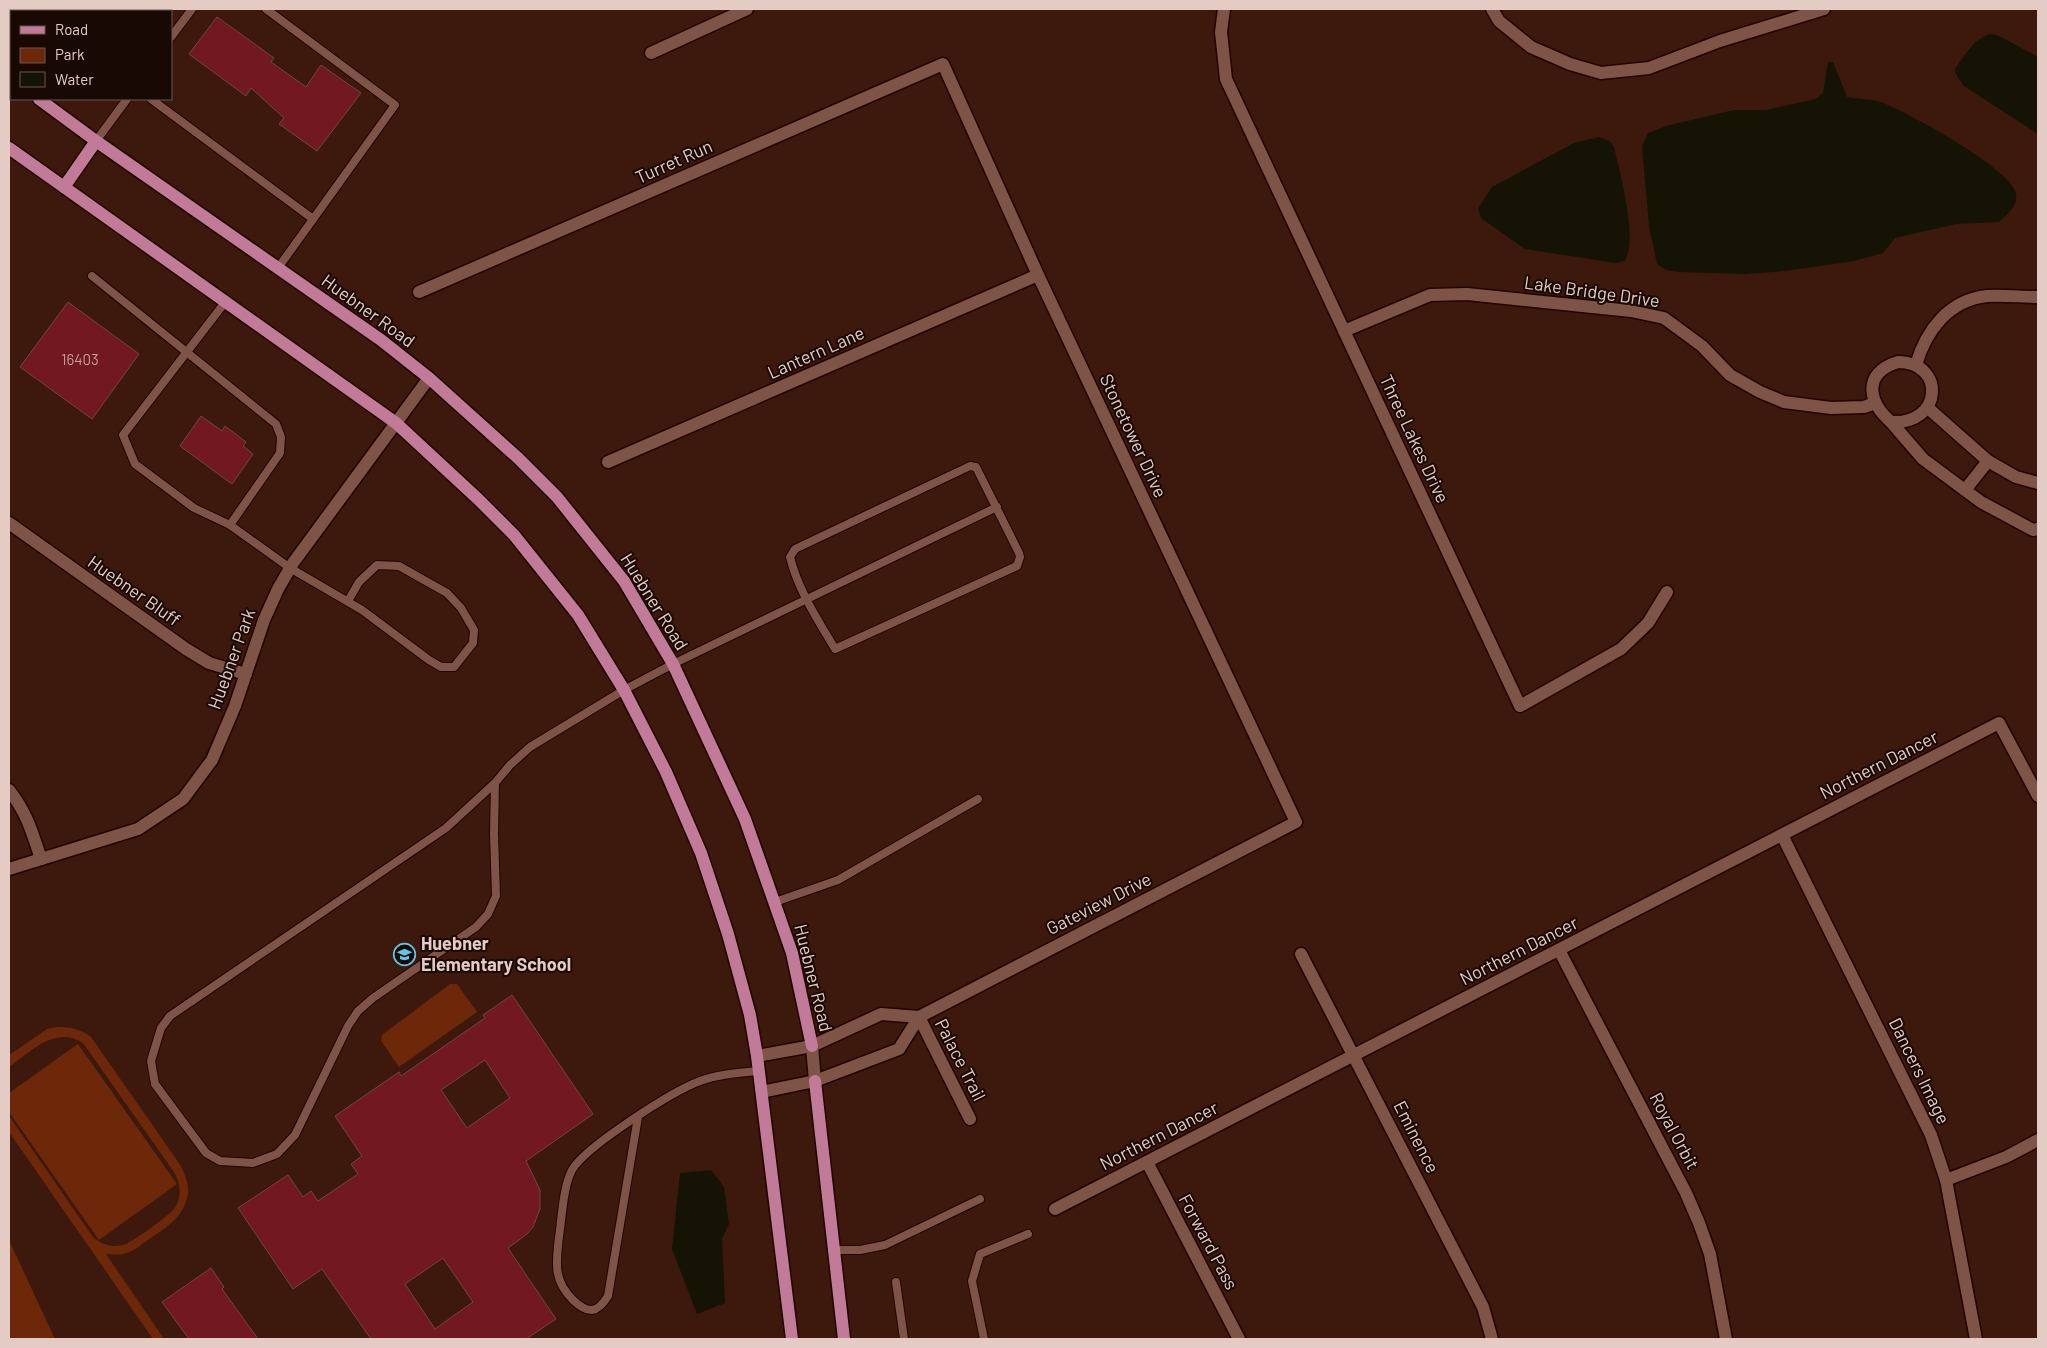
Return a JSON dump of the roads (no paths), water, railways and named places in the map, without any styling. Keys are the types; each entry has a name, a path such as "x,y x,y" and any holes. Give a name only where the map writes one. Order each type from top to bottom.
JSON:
{"main road":[{"name":"Huebner Road","path":"40,100 381,340 429,378 518,458 557,497 624,581 673,664 745,818 792,953 812,1046"},
{"path":"64,186 96,141"},
{"path":"9,148 396,423 514,535 578,615 624,690 666,772 701,853 731,943 750,1015 757,1056 792,1339"},
{"name":"Huebner Road","path":"815,1081 844,1339"}],"street":[{"path":"650,53 747,9"},
{"name":"Three Lakes Drive","path":"1224,9 1221,32 1226,79 1520,706 1621,649 1648,623 1667,592"},
{"path":"1492,9 1500,21 1531,48 1570,64 1600,73 1649,68 1720,41 1824,9"},
{"name":"Stonetower Drive","path":"943,64 1038,275 1296,822"},
{"name":"Turret Run","path":"419,292 943,64"},
{"name":"Lantern Lane","path":"608,462 1038,275"},
{"name":"Lake Bridge Drive","path":"1344,331 1430,295 1467,294 1631,311 1664,318 1702,346 1730,375 1776,399 1784,402 1831,408 1864,406 1875,403"},
{"path":"1916,365 1928,335 1943,315 1961,303 1986,296 2038,297"},
{"path":"1891,422 1905,423 1921,416 1928,408 1931,399 1932,389 1930,380 1925,372 1908,362 1898,362 1889,365 1875,379 1873,388 1875,403 1880,411 1923,459 1981,502 2033,530 2038,529"},
{"name":"Huebner Park","path":"9,869 138,830 183,799 212,760 235,706 264,620 290,568 429,378"},
{"path":"1928,408 1988,460 2016,477 2038,483"},
{"path":"1965,490 1988,460"},
{"name":"Huebner Bluff","path":"9,523 186,650 209,663 246,674"},
{"name":"Northern Dancer","path":"1054,1209 1999,723 2038,796"},
{"path":"9,790 21,805 29,821 41,859"},
{"name":"Gateview Drive","path":"919,1017 1296,822"},
{"name":"Dancers Image","path":"1782,835 1931,1135 1946,1180 1976,1339"},
{"name":"Royal Orbit","path":"1560,950 1686,1193 1699,1223 1710,1254 1726,1339"},
{"name":"Eminence","path":"1301,954 1483,1307 1492,1339"},
{"path":"757,1056 812,1046 881,1014 919,1017 899,1049 815,1081 762,1092"},
{"name":"Palace Trail","path":"919,1017 970,1118"},
{"name":"Huebner Road","path":"812,1046 815,1081"},
{"path":"1946,1180 2006,1157 2038,1140"},
{"name":"Forward Pass","path":"1146,1162 1239,1339"}],"lane":[{"path":"172,37 192,9"},
{"path":"266,9 395,105 278,268"},
{"path":"96,141 126,100"},
{"path":"152,100 313,219"},
{"path":"92,276 276,424 281,436 280,453 230,525"},
{"path":"226,301 122,435 135,464 194,508 230,525 290,568 348,601 429,660 441,667 454,667 473,643 474,630 461,608 447,593 400,566 377,565 359,582 348,601"},
{"path":"970,466 976,467 1020,557 1017,566 834,650 807,599 790,557 794,549 970,466"},
{"path":"495,783 496,896 488,914 476,927 373,998 358,1011 348,1026 296,1135 277,1154 253,1164 220,1161 206,1152 155,1084 151,1061 161,1028 170,1016 446,828 495,783 530,747 624,690 673,664 997,508"},
{"path":"775,902 838,880 978,799"},
{"path":"638,1117 608,1296 602,1306 594,1310 583,1308 568,1295 559,1280 555,1265 564,1198 572,1170 590,1150 638,1117 681,1089 700,1081 728,1074 759,1071"},
{"path":"833,1250 860,1250 884,1245 980,1199"},
{"path":"984,1339 972,1281 980,1254 1028,1234"},
{"path":"896,1282 904,1339"}],"water":[{"path":"1989,34 1997,35 2038,57 2038,134 1964,86 1955,73 1955,69 1970,48 1978,40"},
{"path":"1828,62 1833,62 1847,97 1877,101 1894,108 1956,142 1996,170 2010,182 2016,193 2016,202 2012,209 1999,222 1956,224 1895,238 1883,253 1854,261 1785,271 1745,274 1679,272 1666,270 1657,264 1649,226 1642,146 1648,133 1666,126 1734,110 1766,110 1816,99 1823,93"},
{"path":"1599,137 1610,141 1614,147 1624,188 1630,237 1629,251 1625,261 1616,263 1525,249 1481,218 1478,209 1492,187 1574,143"},
{"path":"711,1170 724,1187 729,1224 722,1239 725,1303 697,1314 672,1249 680,1173"}],"place":[{"name":"Huebner Elementary School","path":"405,954"}]}
